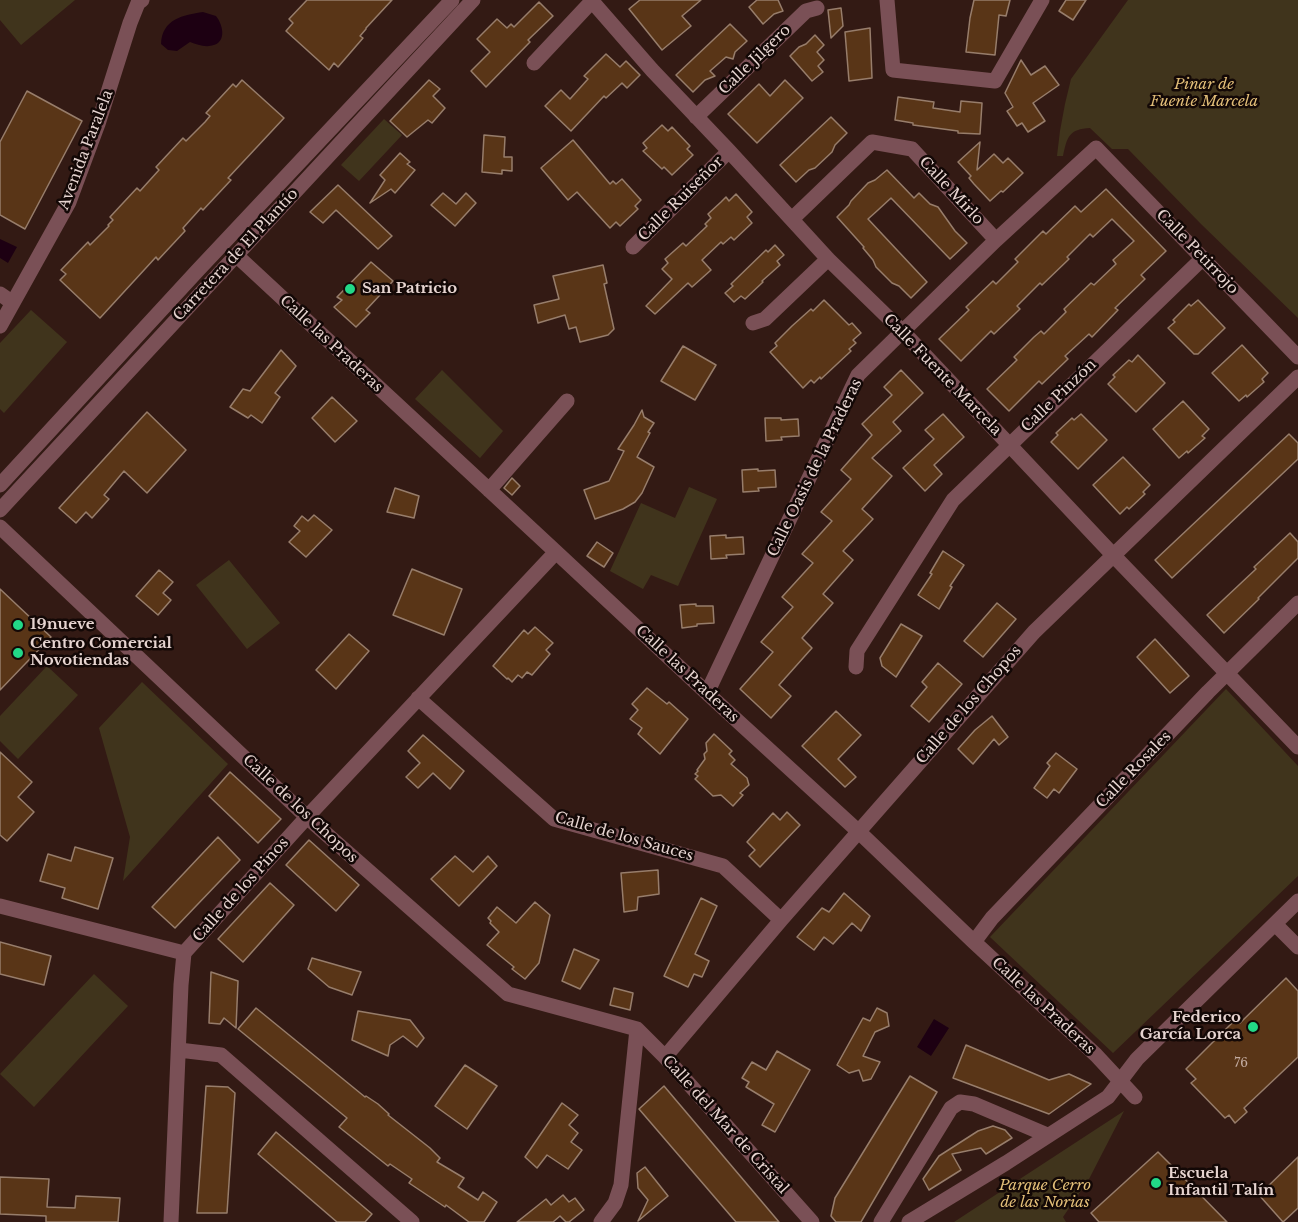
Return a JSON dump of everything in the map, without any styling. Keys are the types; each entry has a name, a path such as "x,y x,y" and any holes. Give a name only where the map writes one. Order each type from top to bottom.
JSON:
{"street":[{"name":"Carretera de El Plantío","path":"0,485 452,0"},
{"name":"Carretera de El Plantío","path":"0,510 473,0"},
{"path":"534,63 592,0"},
{"name":"Calle Fuente Marcela","path":"592,0 652,70 828,259 903,332 1298,747"},
{"path":"887,0 893,70 995,81 1042,0"},
{"name":"Avenida Paralela","path":"0,326 69,202 98,124 130,23 140,1"},
{"name":"Calle Jilgero","path":"696,117 806,11 817,8"},
{"name":"Calle Mirlo","path":"792,219 873,142 912,149 996,240"},
{"name":"Calle Oasis de la Praderas","path":"707,693 858,375 996,240 1096,148"},
{"name":"Calle Petirrojo","path":"1096,148 1298,357"},
{"name":"Calle Ruiseñor","path":"633,247 729,151"},
{"name":"Calle las Praderas","path":"236,255 859,832 1096,1055 1135,1097"},
{"name":"Calle Pinzón","path":"856,667 857,651 953,500 1203,258"},
{"path":"753,323 765,320 828,259"},
{"path":"0,294 13,303"},
{"name":"Calle de los Chopos","path":"665,1057 781,920 1034,632 1298,377"},
{"path":"489,490 567,401"},
{"name":"Calle de los Chopos","path":"0,527 307,817 508,994 637,1029"},
{"name":"Calle de los Pinos","path":"171,1222 184,953 307,817 556,552"},
{"name":"Calle Rosales","path":"974,942 992,918 1298,603"},
{"name":"Calle de los Sauces","path":"418,698 554,819 723,866 781,920"},
{"path":"909,1222 1108,1097 1137,1059 1298,901"},
{"path":"0,906 184,953"},
{"path":"1275,924 1298,947"},
{"path":"601,1222 615,1203 621,1185 637,1029"},
{"name":"Calle del Mar de Cristal","path":"637,1029 665,1057 812,1222"},
{"path":"179,1050 221,1055 412,1222"},
{"path":"881,1222 951,1108 960,1102 974,1104 1047,1135"}],"green space":[{"path":"0,0 75,0 21,45 0,20"},
{"name":"Pinar de Fuente Marcela","path":"1128,0 1298,0 1298,318 1128,149 1112,149 1090,128 1073,132 1068,139 1063,156 1057,156 1071,79"},
{"path":"384,119 402,135 359,181 341,165"},
{"path":"31,310 67,342 4,413 0,409 0,343"},
{"path":"442,370 503,431 480,458 415,399"},
{"path":"689,487 717,499 678,586 651,575 643,589 610,571 641,503 675,518"},
{"path":"229,560 280,623 247,649 196,585"},
{"path":"47,666 78,695 18,759 0,741 0,716"},
{"path":"142,682 228,764 123,881 130,837 99,728"},
{"path":"1226,689 1298,766 1298,876 1113,1053 990,937"},
{"path":"94,974 128,1006 34,1107 0,1074"},
{"name":"Parque Cerro de las Norias","path":"1124,1111 1089,1179 1063,1217 1066,1222 954,1222"}],"shaded area":[{"path":"203,12 216,16 219,20 222,34 219,42 207,46 190,42 177,51 168,50 161,44 162,36 169,24 181,17"},
{"path":"0,239 17,247 8,263 0,258"},
{"path":"934,1019 949,1028 931,1056 917,1047"}],"building":[{"path":"307,0 392,0 366,28 360,36 363,38 338,67 334,63 329,70 286,31 293,23 289,19"},
{"path":"640,0 701,0 682,16 691,26 662,50 629,9"},
{"path":"757,0 778,0 783,11 774,14 763,24 749,7"},
{"path":"974,0 1010,0 1006,16 999,15 995,55 966,52"},
{"path":"1066,0 1086,0 1073,20 1059,11"},
{"path":"539,2 553,16 486,87 471,71 490,52 477,39 497,19 507,28 511,24 514,27"},
{"path":"841,8 843,26 831,38 828,10"},
{"path":"730,24 747,41 735,52 733,59 726,57 710,71 715,76 705,80 693,92 676,75"},
{"path":"870,28 872,78 849,81 845,32"},
{"path":"815,35 824,45 817,52 824,60 818,66 823,72 812,81 790,56"},
{"path":"606,54 620,67 626,61 640,75 627,88 622,83 606,98 604,96 571,131 545,106 561,90 570,99 588,79 584,76"},
{"path":"1021,60 1031,75 1045,66 1059,85 1033,103 1045,121 1028,132 1022,123 1017,126 1007,111 1013,107 1005,93"},
{"path":"242,80 284,118 228,178 231,180 183,228 185,231 158,260 156,257 100,318 60,280 66,274 61,270 88,242 90,245 109,226 113,220 110,217 137,188 140,191 159,170 156,167 183,138 186,141 205,122 210,116 206,113 233,84 236,87"},
{"path":"429,80 440,89 433,96 445,108 432,123 428,120 407,137 390,121"},
{"path":"785,80 803,98 757,143 728,114 759,84 770,96"},
{"path":"27,91 82,121 25,229 0,215 0,142"},
{"path":"898,97 934,102 933,108 960,112 961,101 982,103 980,134 958,133 958,131 913,125 913,123 895,120"},
{"path":"831,117 847,133 835,145 832,152 796,182 780,165"},
{"path":"662,125 668,131 672,127 690,146 687,149 693,155 672,175 643,151 647,148 643,143"},
{"path":"484,135 505,137 504,157 512,157 512,171 502,170 502,174 482,172"},
{"path":"573,140 610,184 613,181 616,184 622,179 641,200 635,206 638,209 620,226 616,222 610,228 577,192 568,200 541,168"},
{"path":"980,142 977,170 994,154 1003,163 1008,158 1023,173 990,201 958,162"},
{"path":"400,153 410,162 407,164 415,170 395,193 391,189 370,203 385,180 380,175"},
{"path":"887,170 914,198 919,193 930,204 938,207 955,231 967,243 950,259 891,198 868,219 927,282 911,298 876,267 864,247 837,217 868,183"},
{"path":"338,185 392,236 378,249 336,210 323,223 310,212"},
{"path":"1106,189 1166,251 1141,275 1145,279 1115,308 1118,310 1092,337 1089,334 1065,356 1068,359 1042,384 1039,381 1009,411 987,389 1017,360 1014,357 1034,337 1041,331 1044,334 1066,312 1064,309 1091,283 1094,285 1116,264 1113,260 1134,241 1112,219 1093,237 1090,234 1067,257 1069,259 1017,306 1020,309 994,334 991,331 961,361 939,339 969,310 966,307 993,281 996,284 1018,262 1015,259 1043,231 1046,234 1075,206 1081,212"},
{"path":"443,193 456,204 466,193 476,203 455,226 431,205"},
{"path":"736,194 752,212 747,217 752,223 734,240 731,237 723,244 721,242 702,260 711,270 692,287 688,283 655,314 646,306 672,279 662,269 668,263 665,259 683,243 686,246 707,226 705,224 711,218 708,214 726,197 729,201"},
{"path":"775,245 784,255 777,261 780,265 745,299 741,296 734,302 725,293 733,286 731,284 766,250 768,252"},
{"path":"371,262 393,281 366,310 370,313 356,327 334,307 342,300 337,297"},
{"path":"603,265 607,283 604,284 614,329 608,335 580,342 576,327 569,329 565,315 538,323 534,305 559,299 553,276"},
{"path":"824,300 849,325 852,323 861,333 853,340 856,343 849,349 851,351 821,379 820,377 814,383 811,380 803,388 770,352 777,346 775,343 792,326"},
{"path":"1198,300 1225,328 1198,354 1194,354 1168,328 1189,304 1191,306"},
{"path":"1242,345 1268,373 1262,379 1264,382 1239,401 1212,373"},
{"path":"683,346 716,365 695,400 661,381"},
{"path":"281,350 296,366 275,393 280,397 262,423 251,415 248,418 230,407 243,389 250,391"},
{"path":"1138,355 1165,383 1136,412 1108,384 1115,377 1113,375"},
{"path":"901,370 923,393 893,422 901,431 872,458 892,476 862,509 873,519 843,551 853,560 823,594 833,603 802,638 812,648 779,685 791,696 771,718 740,689 773,652 761,642 793,607 782,597 813,563 802,554 832,521 821,512 851,479 841,470 872,435 862,424 892,395 884,387"},
{"path":"332,397 357,421 335,442 312,418"},
{"path":"1183,401 1209,429 1202,436 1205,438 1179,458 1153,429"},
{"path":"642,410 644,417 654,423 637,457 654,467 642,493 635,502 595,519 584,490 609,481 624,451 618,449"},
{"path":"147,412 186,450 147,493 124,471 104,495 109,499 92,518 86,512 76,523 59,508"},
{"path":"943,414 964,437 934,465 942,474 925,491 903,468 934,439 925,430"},
{"path":"1081,414 1107,440 1078,469 1051,442 1058,435 1056,433 1072,418 1074,420"},
{"path":"765,418 798,419 799,436 766,441"},
{"path":"1289,434 1298,443 1298,459 1172,578 1155,560"},
{"path":"1123,457 1150,485 1143,492 1145,494 1120,514 1093,485"},
{"path":"758,469 758,471 775,470 776,487 743,492 742,470"},
{"path":"512,478 520,486 512,495 504,488"},
{"path":"395,488 419,496 414,518 387,512"},
{"path":"314,515 332,530 306,557 289,542 300,531 294,526 302,516 308,521"},
{"path":"1290,533 1298,542 1298,558 1224,633 1207,615"},
{"path":"726,535 726,538 743,537 744,554 711,559 710,536"},
{"path":"597,542 613,553 604,567 587,556"},
{"path":"943,551 964,565 939,609 918,595"},
{"path":"412,569 462,589 444,635 393,615"},
{"path":"159,570 173,582 163,593 171,600 158,615 136,596"},
{"name":"Centro Comercial Novotiendas","path":"0,589 51,637 0,690"},
{"path":"997,603 1016,619 983,657 964,641"},
{"path":"696,604 696,606 713,606 714,623 682,628 680,605"},
{"path":"901,624 922,636 896,677 882,666 880,658"},
{"path":"535,627 553,643 546,650 550,654 532,675 527,672 522,678 518,675 512,682 493,666 524,630 528,634"},
{"path":"349,634 369,651 336,689 316,670"},
{"path":"1155,639 1189,676 1170,693 1137,657"},
{"path":"938,663 962,684 929,722 911,706 927,687 922,682"},
{"path":"647,688 667,704 669,702 688,719 660,754 638,734 642,728 630,719 638,710 632,704"},
{"path":"836,711 861,735 838,759 856,777 845,787 802,746"},
{"path":"992,716 1008,737 999,745 994,739 973,764 958,749"},
{"path":"714,734 732,751 729,754 735,760 731,764 747,778 749,785 740,793 743,795 733,806 721,795 713,796 695,779 698,776 695,774 697,770 705,759 706,743"},
{"path":"423,735 464,771 450,789 433,773 418,788 406,777 420,763 408,751"},
{"path":"0,752 32,782 18,797 34,812 7,841 0,835"},
{"path":"1056,753 1077,769 1059,793 1054,789 1047,798 1034,788 1050,766 1047,763"},
{"path":"230,772 281,819 258,843 209,796"},
{"path":"787,812 800,825 760,867 749,856 755,850 747,842 773,813 780,820"},
{"path":"218,837 240,860 175,928 152,907"},
{"path":"309,840 359,885 336,911 286,865"},
{"path":"75,847 113,858 98,909 62,898 65,888 40,881 48,854 71,861"},
{"path":"455,856 473,872 488,856 497,866 459,906 431,879"},
{"path":"658,870 659,894 638,897 637,910 624,912 621,873"},
{"path":"270,883 294,905 243,962 218,939"},
{"path":"844,893 870,916 861,931 852,923 833,944 824,937 814,950 797,937 822,908 829,912"},
{"path":"701,898 717,906 695,954 709,961 702,977 694,974 688,987 664,976"},
{"path":"535,902 550,915 539,963 525,979 487,945 499,932 488,918 497,907 516,923"},
{"path":"0,942 51,956 44,985 0,974"},
{"path":"574,949 599,960 580,989 562,981"},
{"path":"312,958 361,972 352,995 329,987 308,969"},
{"path":"211,972 238,981 236,1028 224,1018 220,1024 209,1023"},
{"path":"1286,978 1298,991 1298,1057 1244,1108 1247,1112 1235,1123 1229,1115 1225,1118 1191,1083 1196,1079 1186,1069 1235,1020 1240,1023"},
{"path":"614,988 633,993 630,1010 610,1005"},
{"path":"256,1008 430,1148 440,1158 437,1162 464,1178 458,1187 478,1200 483,1192 497,1202 484,1222 469,1222 446,1205 445,1207 409,1183 412,1179 390,1164 388,1166 339,1127 347,1118 238,1029"},
{"path":"877,1008 887,1013 889,1026 875,1032 863,1056 880,1062 871,1079 863,1081 859,1070 849,1073 837,1065 863,1018 870,1021"},
{"path":"358,1011 410,1020 424,1038 417,1047 403,1036 390,1045 388,1056 352,1040"},
{"path":"966,1045 1049,1080 1069,1074 1091,1084 1049,1114 953,1078"},
{"path":"777,1051 810,1070 775,1132 762,1125 774,1104 746,1087 749,1082 742,1078 752,1062 766,1070"},
{"path":"465,1065 497,1086 467,1129 435,1106"},
{"path":"910,1076 937,1092 861,1222 836,1222 831,1216 835,1198"},
{"path":"206,1086 228,1087 235,1093 227,1213 197,1213"},
{"path":"664,1086 779,1222 736,1222 639,1109"},
{"path":"562,1103 578,1115 569,1125 578,1133 571,1142 582,1150 568,1169 547,1155 537,1168 525,1157"},
{"path":"993,1126 1005,1130 1012,1138 986,1154 981,1148 952,1154 961,1170 929,1190 923,1179 939,1156 978,1131"},
{"path":"276,1132 372,1214 365,1222 337,1222 258,1154"},
{"name":"Escuela Infantil Talín","path":"1158,1152 1227,1222 1099,1222 1091,1213"},
{"path":"1298,1157 1298,1208 1283,1222 1259,1195"},
{"path":"645,1167 668,1196 638,1221 648,1200 638,1188 637,1173"},
{"path":"0,1177 49,1179 47,1207 75,1208 76,1196 120,1198 118,1222 46,1222 46,1216 0,1214"},
{"path":"563,1195 569,1202 575,1198 584,1210 569,1222 560,1216 553,1222 517,1222 546,1199 551,1205"}],"place":[{"name":"San Patricio","path":"350,289"},
{"name":"19nueve","path":"18,625"},
{"name":"Centro Comercial Novotiendas","path":"18,653"},
{"name":"Federico García Lorca","path":"1253,1027"},
{"name":"Escuela Infantil Talín","path":"1156,1183"}]}
